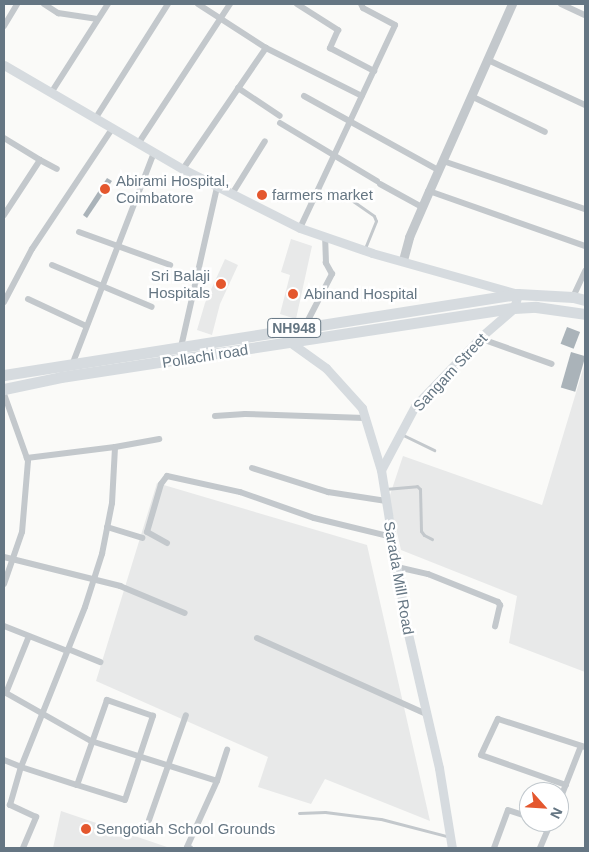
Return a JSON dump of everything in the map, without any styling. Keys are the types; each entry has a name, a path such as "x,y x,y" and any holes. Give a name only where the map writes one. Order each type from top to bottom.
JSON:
{"highway":[{"name":"NH948","path":"4,375 181,347 287,336 305,326 518,294 573,297 585,300"},
{"name":"Pollachi road","path":"4,388 287,336 514,308 536,308 585,314"}],"main road":[{"path":"4,66 183,169 300,228 364,250 518,294 514,308"},
{"name":"Sangam Street","path":"381,470 415,406 479,338 514,308"},
{"name":"Sarada Mill Road","path":"287,336 326,368 362,408 381,470 406,625 439,768 452,848"}],"street":[{"path":"4,26 17,4"},
{"path":"44,4 58,14 98,19"},
{"path":"51,93 108,4"},
{"path":"95,119 168,4"},
{"path":"198,4 266,48 362,96"},
{"path":"138,144 230,4"},
{"path":"297,4 338,30 330,48 374,71"},
{"path":"300,228 395,25 364,8 361,4"},
{"path":"403,260 422,207 512,4"},
{"path":"561,4 585,15"},
{"path":"183,169 266,48"},
{"path":"488,60 585,105"},
{"path":"238,88 280,120 334,156 422,207"},
{"path":"304,96 351,120 438,170"},
{"path":"471,96 545,132"},
{"path":"4,302 32,249 112,129"},
{"path":"4,138 57,169"},
{"path":"232,194 265,141"},
{"path":"72,365 101,285 154,153"},
{"path":"4,215 40,160"},
{"path":"443,161 585,209"},
{"path":"181,347 217,187"},
{"path":"429,191 585,246"},
{"path":"79,232 170,266"},
{"path":"305,326 332,274 326,263 326,238"},
{"path":"52,265 152,307"},
{"path":"573,297 585,271"},
{"path":"28,300 86,326"},
{"path":"479,338 552,364"},
{"path":"4,394 27,458 22,532 4,584"},
{"path":"215,416 245,414 365,418"},
{"path":"27,458 159,439"},
{"path":"23,848 36,817 7,805 68,650 93,580 112,503 115,446"},
{"path":"252,468 328,492 386,502"},
{"path":"167,543 147,532 161,484 167,476 240,492 314,518 392,537"},
{"path":"107,527 142,538"},
{"path":"4,557 144,594 185,613"},
{"path":"396,567 428,574 498,602 500,605 494,626"},
{"path":"4,626 100,662"},
{"path":"29,636 5,692 91,741 217,781"},
{"path":"257,638 426,714"},
{"path":"4,760 21,767 77,785 125,800 141,758 153,716 107,700 77,785"},
{"path":"149,820 186,715"},
{"path":"558,782 481,755 498,719 583,746 567,782"},
{"path":"190,848 187,847 217,781 227,750"},
{"path":"494,848 508,810 519,814"},
{"path":"540,848 546,832"}],"lane":[{"path":"350,199 375,218 375,227 364,250"},
{"path":"400,434 434,450"},
{"path":"384,489 417,486 420,489 421,531 432,540"},
{"path":"299,812 325,812 374,818 450,838"}],"shaded area":[{"name":"Abinand Hospital","path":"291,239 312,246 296,319 280,314 290,275 281,272"},
{"name":"Sri Balaji Hospitals","path":"225,259 238,265 220,304 212,335 197,330 205,303"},
{"path":"585,363 585,672 509,643 517,596 401,550 389,498 403,456 542,505"},
{"path":"157,483 367,545 430,821 325,779 311,804 258,787 268,757 96,681"},
{"name":"Sengotiah School Grounds","path":"61,811 170,848 53,848"}],"building":[{"path":"107,178 112,181 87,218 83,215"},
{"path":"567,327 580,332 574,349 561,344"},
{"path":"571,352 585,356 575,392 561,388"}],"place":[{"name":"Abirami Hospital, Coimbatore","path":"105,189"},
{"name":"farmers market","path":"262,195"},
{"name":"Sri Balaji Hospitals","path":"221,284"},
{"name":"Abinand Hospital","path":"293,294"},
{"name":"Sengotiah School Grounds","path":"86,829"}]}
